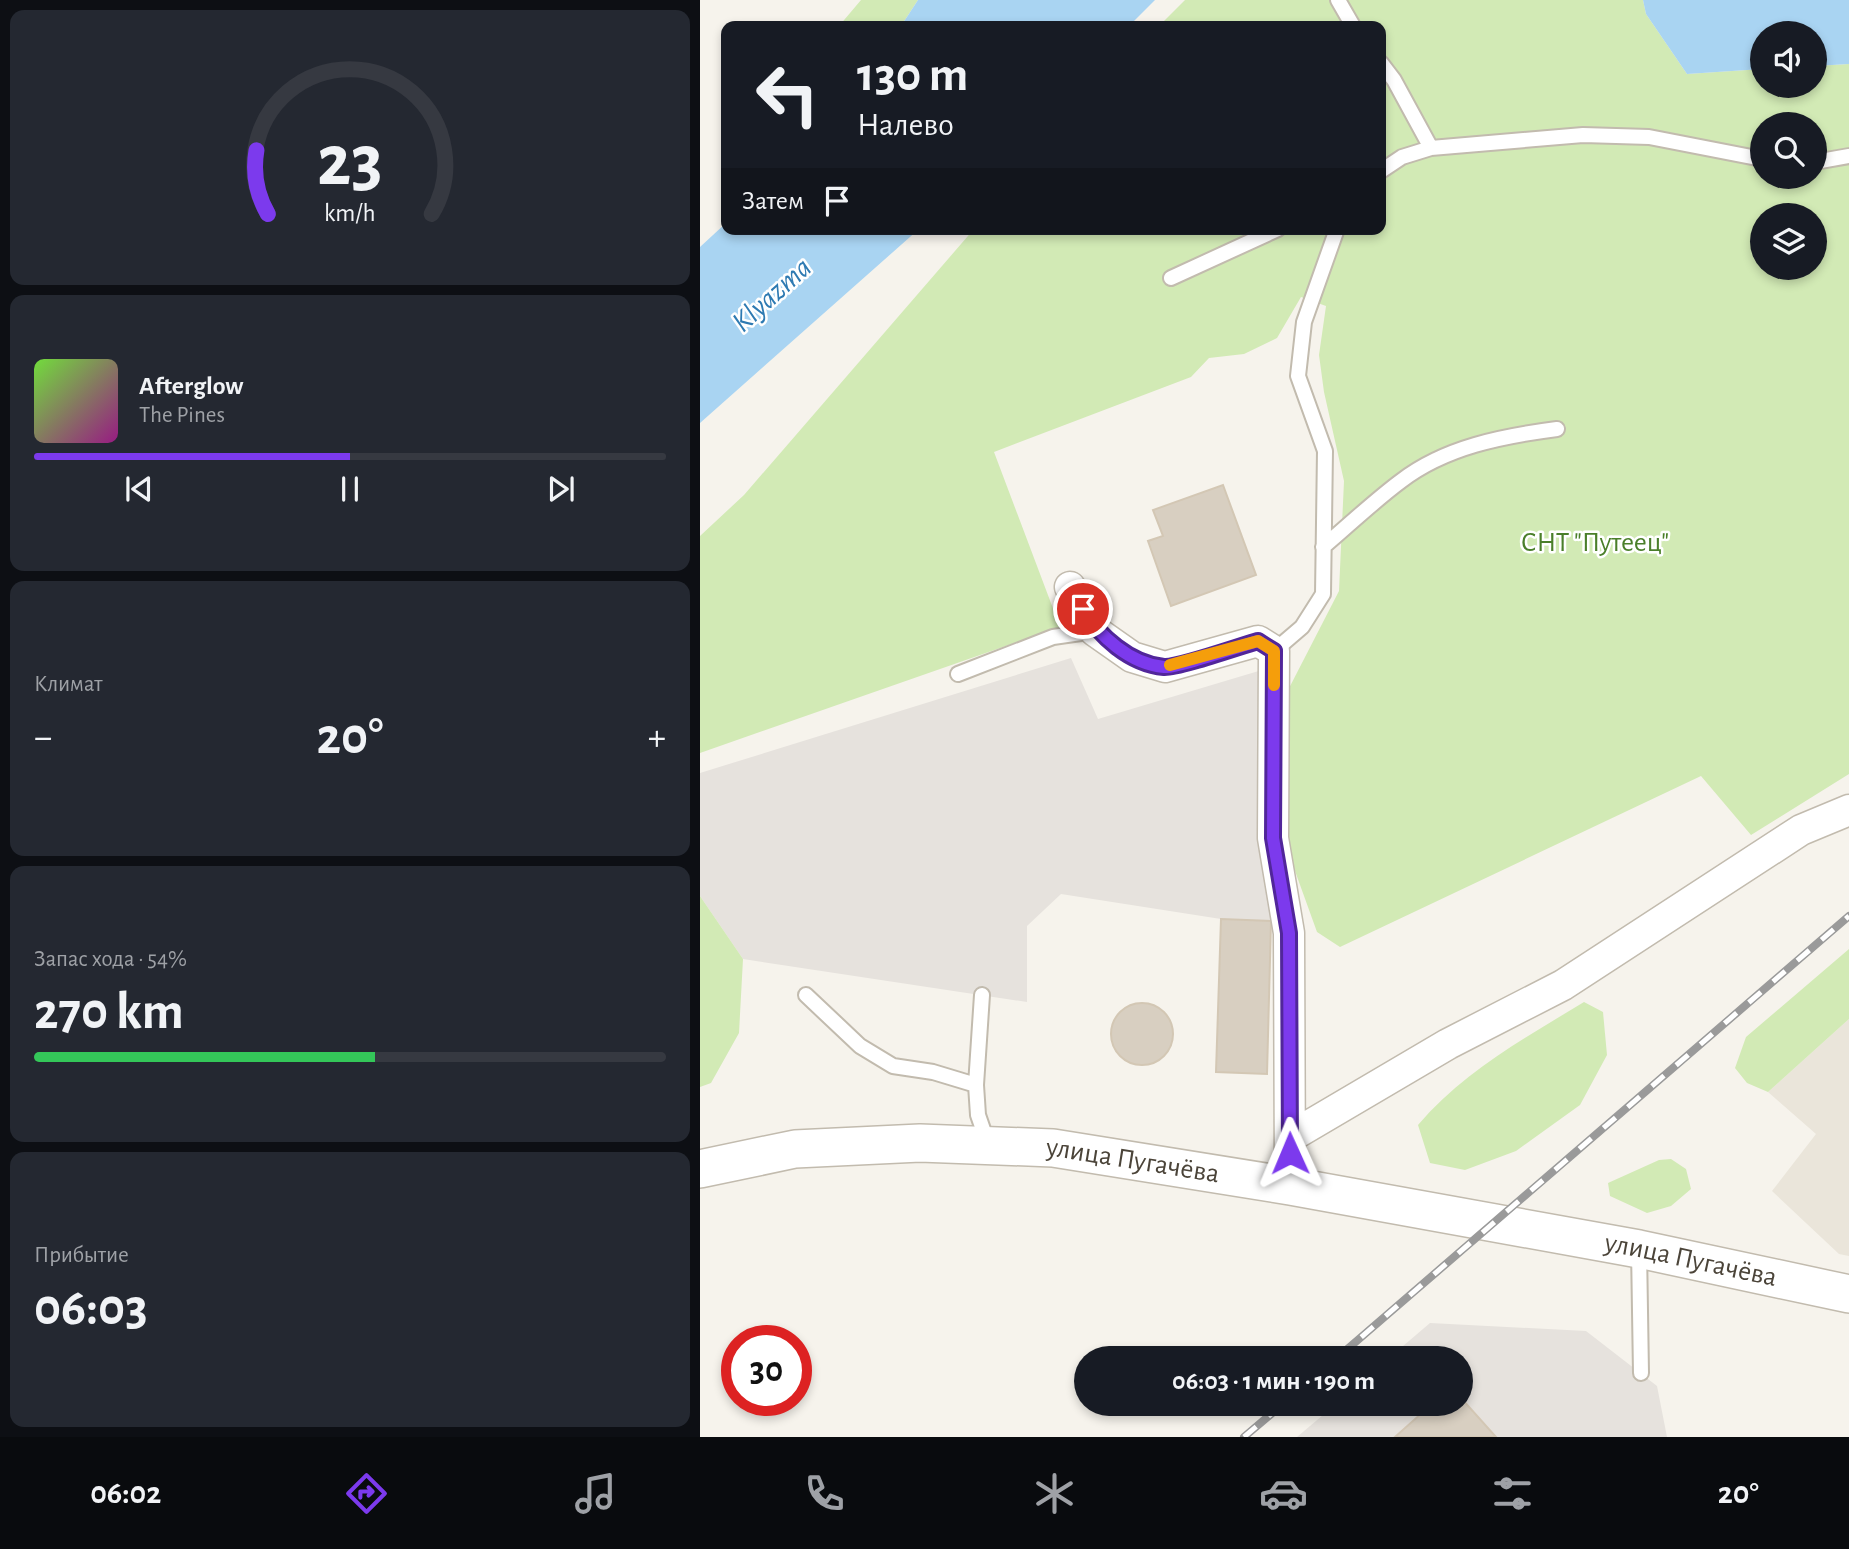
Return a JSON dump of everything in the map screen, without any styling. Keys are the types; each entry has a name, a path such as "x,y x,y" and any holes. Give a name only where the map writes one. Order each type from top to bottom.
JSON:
{"street":[{"path":"1070,587 1095,631 1132,657 1165,667 1258,641 1274,651 1273,838 1289,933 1290,1186"},
{"path":"1290,1137 1448,1044 1563,985 1801,830 1849,810"},
{"name":"улица Пугачёва","path":"700,1169 795,1149 920,1143 1053,1148 1290,1186 1639,1249 1849,1294"}],"lane":[{"path":"1338,0 1341,12 1349,21"},
{"path":"1386,70 1431,148"},
{"path":"1386,168 1402,157 1431,148 1583,135 1649,137 1750,157"},
{"path":"1827,160 1849,156"},
{"path":"1171,278 1265,235"},
{"path":"1274,651 1302,627 1323,594 1325,451 1298,376 1304,322 1334,235"},
{"path":"1324,547 1402,480 1442,457 1505,436 1557,429"},
{"path":"958,674 1053,636 1095,631"},
{"path":"806,995 860,1046 892,1066 933,1072 976,1085"},
{"path":"982,995 976,1085 978,1115 989,1145"},
{"path":"1639,1249 1641,1373"}],"shaded area":[{"path":"1071,658 1098,719 1262,670 1271,921 1221,919 1061,894 1027,926 1027,1002 743,959 700,896 700,773"},
{"path":"1849,1019 1849,1256 1839,1254 1772,1191 1816,1134 1768,1092"},
{"path":"1430,1323 1586,1331 1657,1386 1667,1437 1297,1437 1322,1416 1473,1416 1473,1346 1403,1346"}],"green space":[{"path":"861,0 918,0 904,21 843,21"},
{"name":"СНТ \"Путеец\"","path":"1185,0 1643,0 1646,14 1687,74 1750,70 1750,98 1827,98 1827,65 1849,64 1849,774 1751,835 1701,776 1340,947 1317,932 1286,846 1285,696 1339,591 1344,481 1324,392 1319,355 1326,306 1301,297 1277,338 1244,354 1209,358 1191,377 994,452 1060,627 700,753 700,536 744,495 969,235 1386,235 1386,21 1164,21"},
{"path":"700,896 743,959 739,1033 711,1083 700,1087"},
{"path":"1849,949 1849,1019 1768,1092 1747,1083 1735,1068 1746,1037"},
{"path":"1584,1002 1603,1012 1607,1055 1580,1105 1516,1151 1465,1170 1430,1163 1418,1125 1436,1106 1496,1057"},
{"path":"1671,1159 1686,1169 1691,1189 1671,1206 1647,1213 1610,1196 1608,1183 1659,1160"}],"water":[{"path":"918,0 1155,0 1134,21 904,21"},
{"path":"1643,0 1849,0 1849,64 1827,65 1827,21 1750,21 1750,70 1687,74 1646,14"},
{"name":"Klyazma","path":"721,228 721,235 912,235 700,423 700,247"}],"building":[{"path":"1223,485 1256,575 1171,606 1148,541 1163,536 1153,510"},
{"path":"1221,919 1271,921 1267,1074 1216,1072"},
{"path":"1142,1003 1164,1012 1173,1034 1164,1056 1142,1065 1120,1056 1111,1034 1120,1012"},
{"path":"1473,1411 1496,1437 1395,1437 1419,1416 1473,1416"}],"railway":[{"path":"1351,1346 1849,916"},
{"path":"1244,1437 1269,1416"}],"slow traffic":[{"path":"1170,665 1258,641 1274,651 1274,685"}],"route":[{"path":"1083,609 1095,631 1132,657 1165,667 1258,641 1274,651 1273,838 1289,933 1290,1153"}]}
